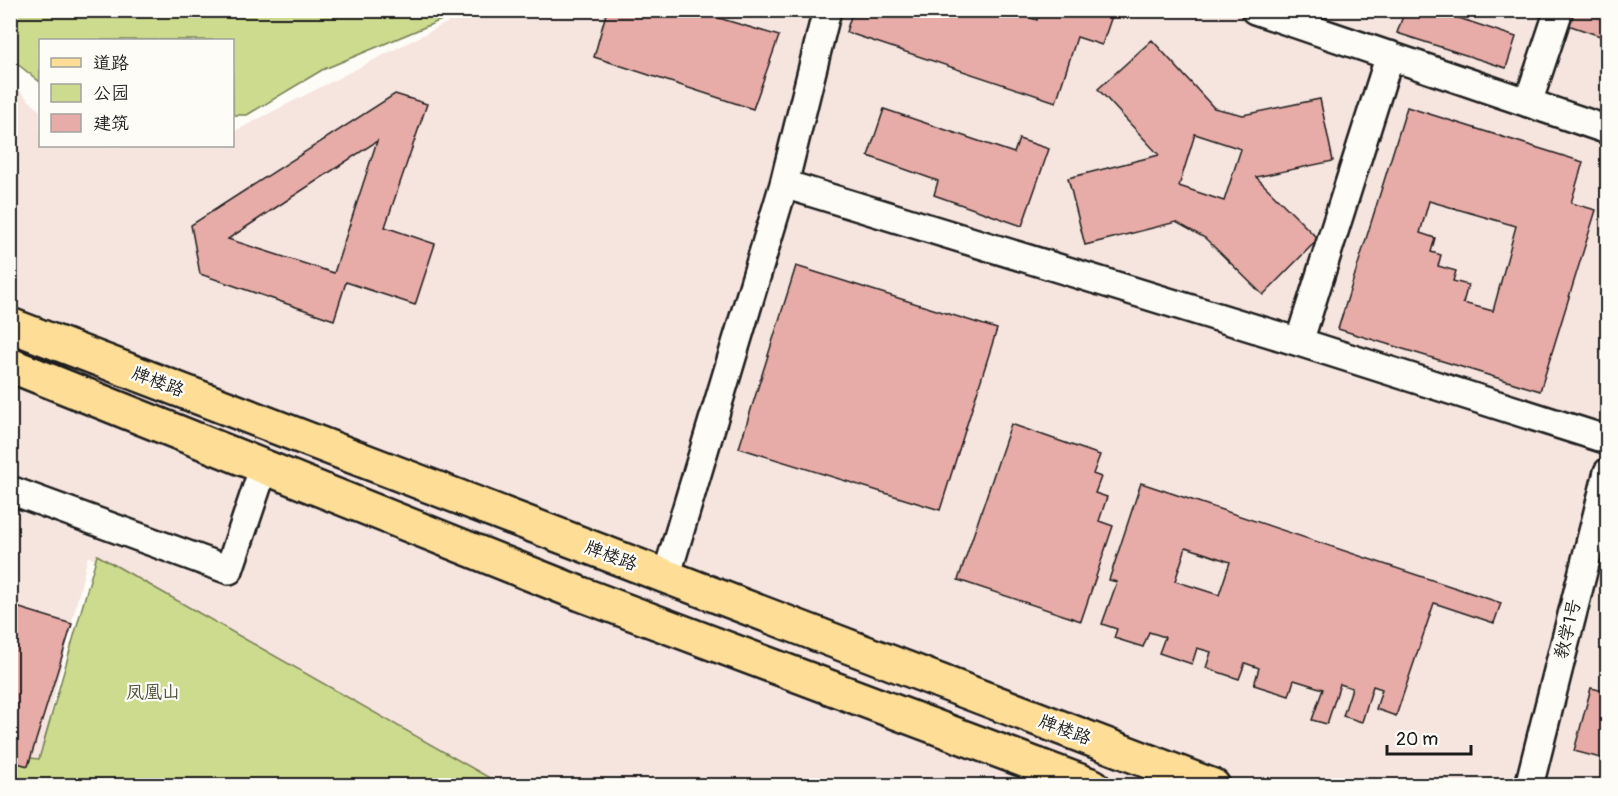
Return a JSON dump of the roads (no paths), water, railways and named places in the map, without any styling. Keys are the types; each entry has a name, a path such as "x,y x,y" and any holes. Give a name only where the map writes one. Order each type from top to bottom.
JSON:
{"main road":[{"name":"牌楼路","path":"10,325 1213,786"},
{"path":"12,372 264,466 581,594 1093,786"}],"street":[{"path":"666,577 784,184 827,10"},
{"path":"1528,103 1559,10"},
{"path":"1262,12 1608,130"},
{"path":"1299,342 1389,55"},
{"path":"784,184 1299,342 1608,440"},
{"path":"10,490 229,570 264,466"},
{"name":"教学1号","path":"1529,786 1608,472"}],"park label":[{"name":"凤凰山","path":"153,692"}]}
